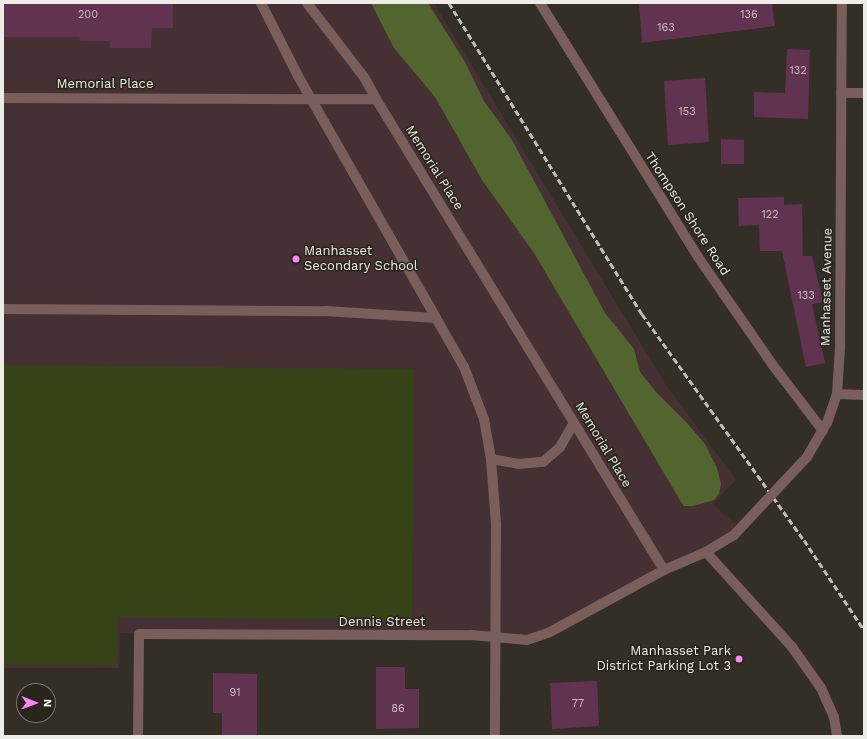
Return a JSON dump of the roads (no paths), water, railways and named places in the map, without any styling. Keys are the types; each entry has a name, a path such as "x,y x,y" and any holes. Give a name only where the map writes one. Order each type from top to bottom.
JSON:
{"street":[{"path":"261,3 311,99 464,367 484,419 491,459 496,524 495,736"},
{"path":"307,3 364,77 376,100"},
{"name":"Thompson Shore Road","path":"540,3 698,257 772,364 823,431"},
{"name":"Manhasset Avenue","path":"706,552 734,535 807,457 823,431 837,394 840,347 842,3"},
{"path":"841,93 864,93"},
{"name":"Memorial Place","path":"3,98 376,100 664,570"},
{"path":"3,309 326,311 436,318"},
{"path":"837,394 864,395"},
{"path":"491,459 518,464 543,462 560,447 574,423"},
{"path":"706,552 792,647 821,688 834,717 837,736"},
{"name":"Dennis Street","path":"138,736 138,634 463,635 527,640 550,632 664,570 706,552"}],"railway":[{"path":"449,3 642,314 804,540 864,630"}],"place":[{"name":"Manhasset Secondary School","path":"296,259"},
{"name":"Manhasset Park District Parking Lot 3","path":"739,659"}]}
